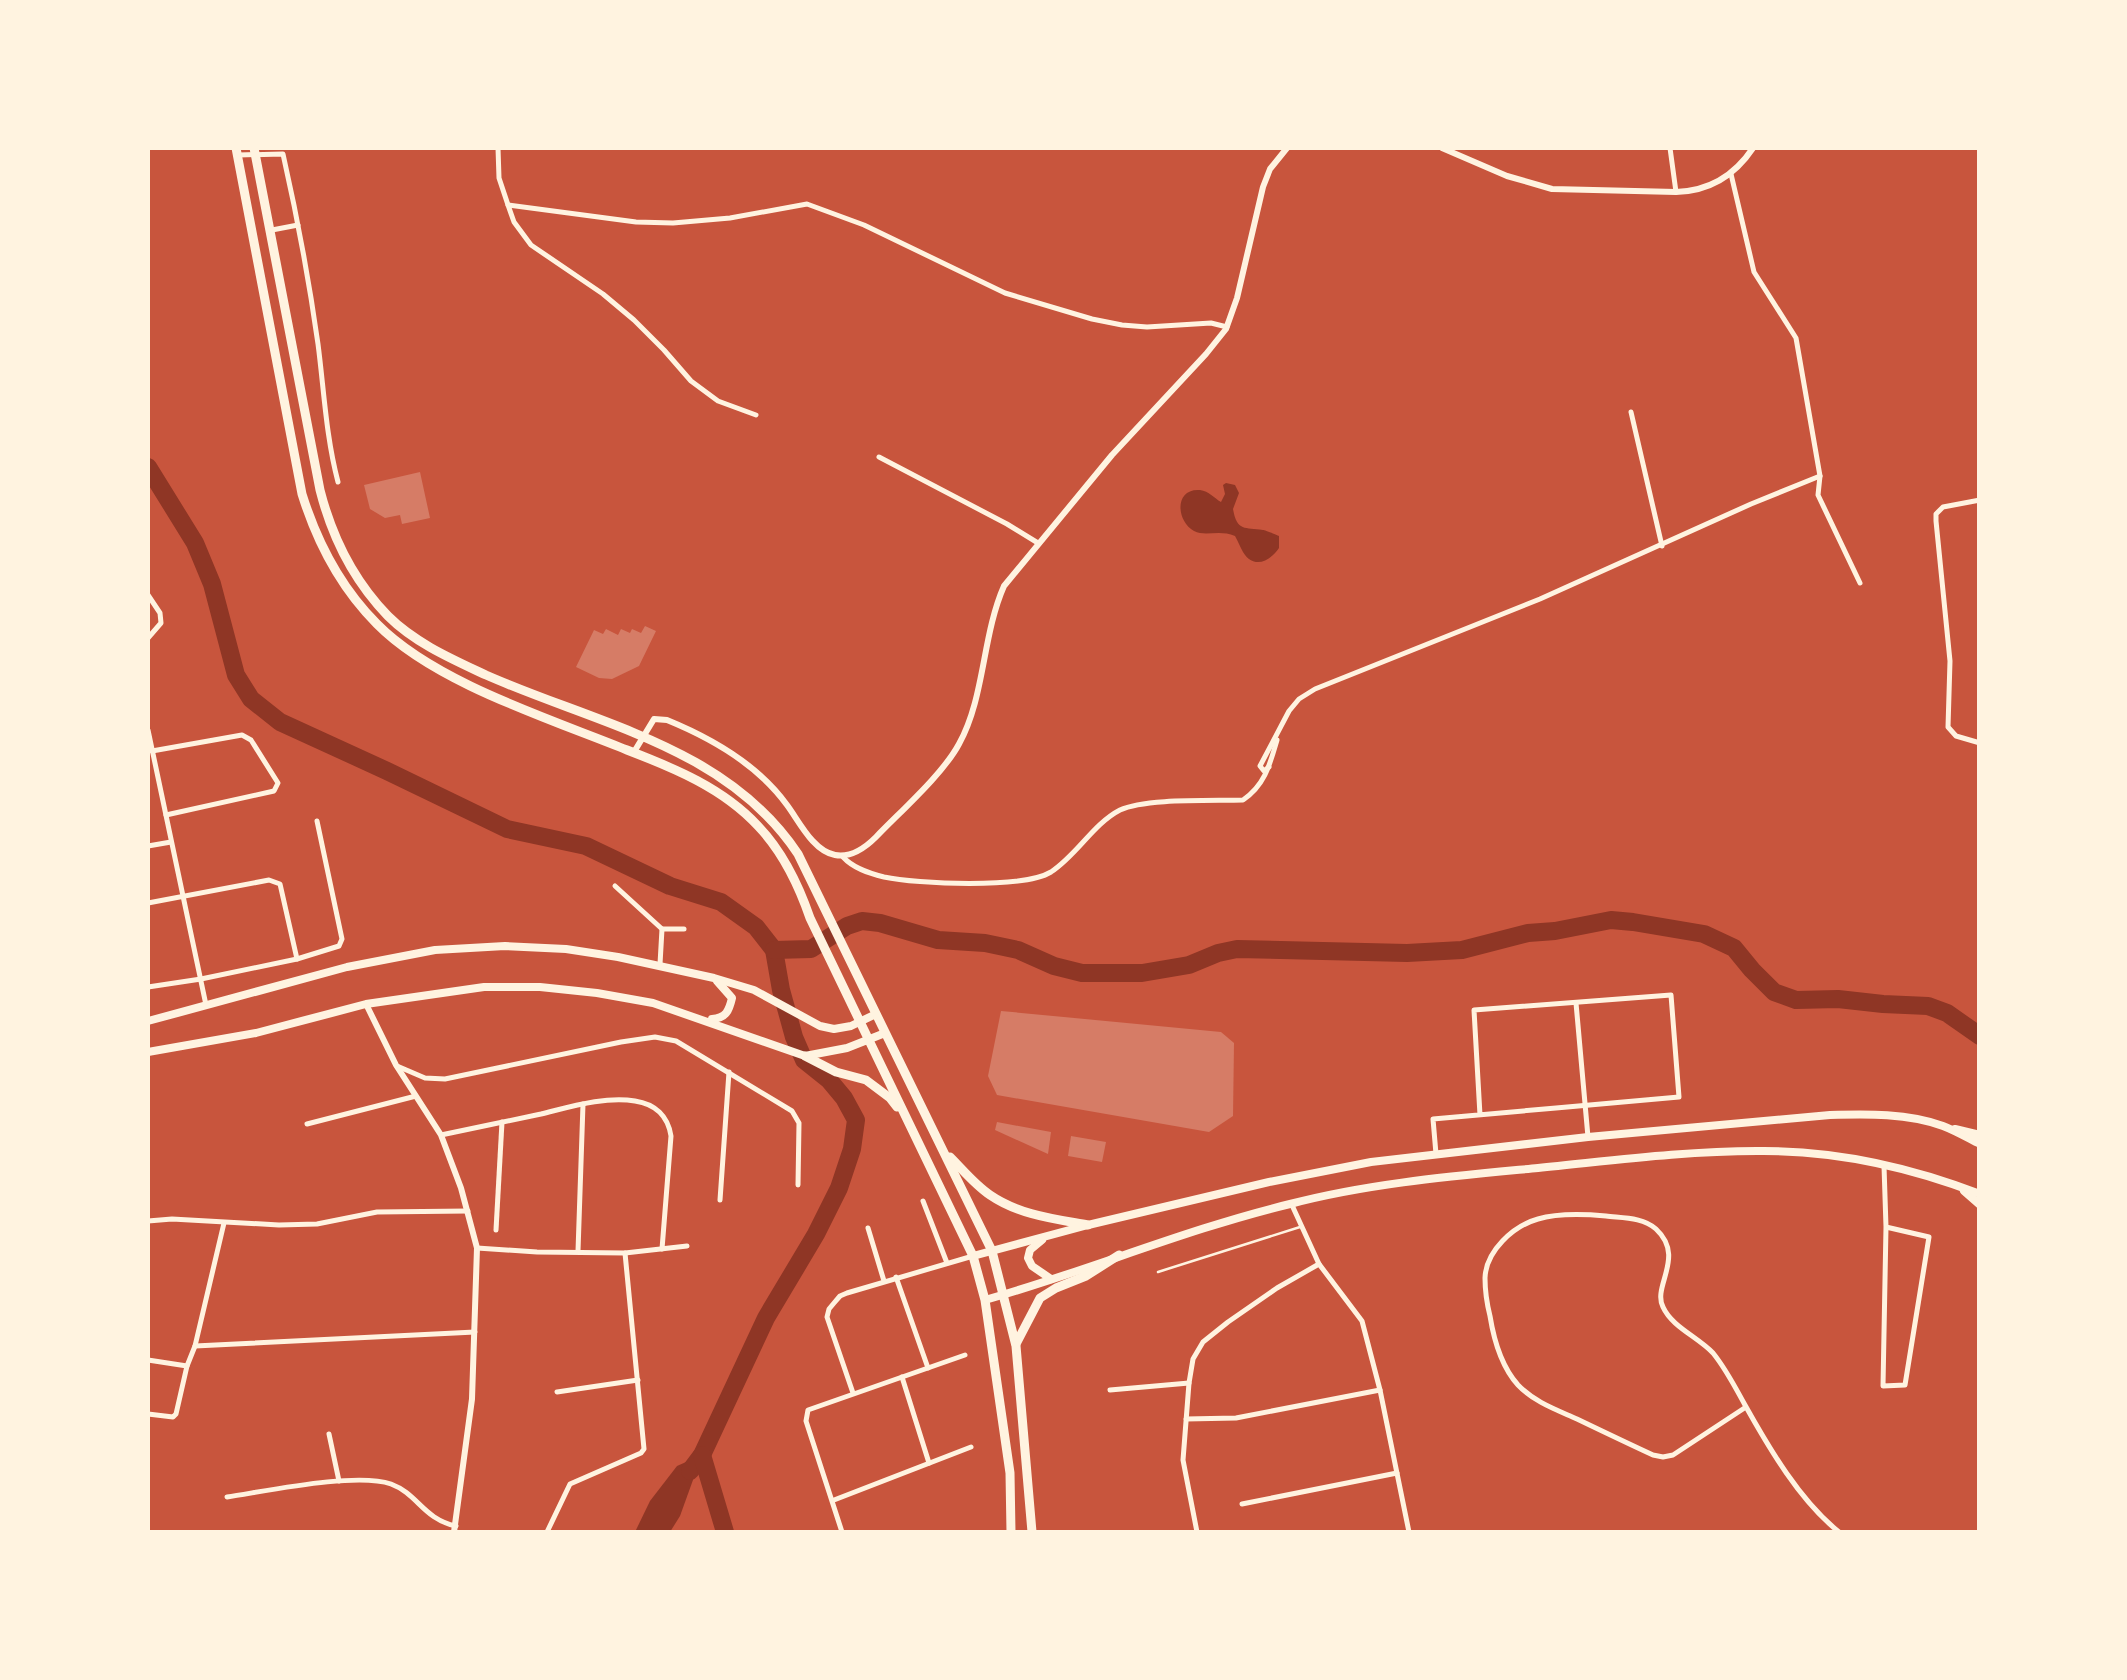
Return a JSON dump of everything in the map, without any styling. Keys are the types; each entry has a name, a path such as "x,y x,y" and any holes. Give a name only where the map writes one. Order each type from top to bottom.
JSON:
{"highway":[{"path":"237,151 302,494 323,550 340,578 376,624 424,660 495,697 696,780 756,824 786,862 974,1256 986,1300 1010,1472 1012,1532"},
{"path":"255,151 327,518 337,544 369,593 388,616 430,648 501,682 642,737 703,766 768,814 798,854 992,1250 1016,1346 1032,1532"},
{"path":"805,1056 836,1072 866,1080 890,1098 908,1121"},
{"path":"944,1151 990,1195 1014,1208 1088,1224"},
{"path":"1016,1346 1040,1298 1119,1255"}],"main road":[{"path":"148,1021 347,968 435,950 505,946 551,948 660,964 754,990 820,1026 834,1029 876,1014"},
{"path":"706,1020 726,1014 732,998 714,978"},
{"path":"148,1052 256,1033 366,1004 484,987 540,987 653,1003 805,1056 846,1048 885,1033"},
{"path":"974,1256 1088,1224 1322,1171 1436,1154 1830,1115 1891,1116 1980,1135"},
{"path":"1941,1125 1980,1144"},
{"path":"986,1300 1291,1203 1420,1181 1758,1150 1884,1165 1980,1194"},
{"path":"1958,1186 1980,1205"},
{"path":"1047,1236 1030,1250 1028,1258 1032,1266 1050,1278"}],"street":[{"path":"498,148 499,178 508,205 514,222 531,245 614,303 691,381 718,400 756,414"},
{"path":"634,752 654,719 667,720 738,759 770,785 826,851 851,854 876,838 954,752 971,713 995,606 1004,586 1112,455 1227,326 1263,186 1287,148"},
{"path":"1442,148 1508,176 1552,189 1676,192 1705,188 1731,174 1753,148"},
{"path":"1670,148 1676,192"},
{"path":"237,151 282,154 318,343 330,453 338,482"},
{"path":"1731,174 1754,272 1796,338 1820,476 1818,494 1860,583"},
{"path":"508,205 636,222 674,223 807,204 864,225 1005,293 1092,319 1147,327 1211,323 1227,326"},
{"path":"270,230 298,226"},
{"path":"1631,412 1662,546"},
{"path":"879,457 1038,543"},
{"path":"841,855 852,866 908,881 1027,881 1047,874 1067,860 1121,810 1147,803 1243,800 1265,778 1269,766 1266,770 1260,768 1298,699 1315,689 1540,599 1820,476"},
{"path":"1980,500 1943,507 1936,514 1950,662 1948,727 1956,736 1980,743"},
{"path":"148,595 161,623 148,638"},
{"path":"148,730 206,1005"},
{"path":"152,751 242,735 251,740 277,780 274,791 166,815"},
{"path":"148,988 297,959 339,946 342,939 317,821"},
{"path":"148,846 172,842"},
{"path":"148,903 269,880 280,884 297,959"},
{"path":"615,886 662,929 684,929"},
{"path":"660,964 662,929"},
{"path":"1436,1154 1433,1119 1679,1097 1670,995 1474,1010 1480,1114"},
{"path":"1576,1002 1588,1137"},
{"path":"227,1497 376,1479 396,1486 431,1518 455,1530 472,1399 477,1248 462,1188 440,1135 396,1065 366,1004"},
{"path":"396,1065 425,1078 445,1079 621,1042 676,1040 792,1111 799,1123 798,1185"},
{"path":"720,1200 729,1072"},
{"path":"308,1124 416,1096"},
{"path":"440,1135 583,1104 632,1100 655,1108 670,1123 671,1136 662,1248"},
{"path":"578,1252 583,1104"},
{"path":"496,1230 502,1122"},
{"path":"1884,1165 1883,1386 1905,1386 1929,1236 1886,1228"},
{"path":"923,1201 947,1262"},
{"path":"1291,1203 1319,1264 1362,1321 1409,1532"},
{"path":"148,1222 317,1224 377,1212 468,1211"},
{"path":"1746,1407 1673,1455 1662,1457 1537,1400 1518,1386 1494,1340 1485,1276 1490,1258 1502,1241 1520,1227 1560,1215 1633,1219 1659,1231 1670,1261 1660,1301 1664,1312 1713,1354 1800,1492 1817,1515 1838,1532"},
{"path":"148,1414 176,1414 224,1222"},
{"path":"868,1228 884,1281"},
{"path":"477,1248 624,1253 687,1246"},
{"path":"547,1532 570,1484 644,1449 624,1253"},
{"path":"852,1393 827,1317 840,1296 974,1256"},
{"path":"1197,1532 1183,1460 1194,1358 1203,1342 1277,1288 1319,1264"},
{"path":"896,1277 928,1368"},
{"path":"195,1346 475,1332"},
{"path":"842,1532 806,1421 808,1410 965,1354"},
{"path":"148,1360 187,1366"},
{"path":"902,1377 929,1464"},
{"path":"557,1392 638,1380"},
{"path":"1110,1390 1189,1384"},
{"path":"1186,1419 1230,1418 1380,1390"},
{"path":"329,1434 339,1482"},
{"path":"832,1500 971,1447"},
{"path":"1242,1504 1398,1473"}],"lane":[{"path":"1158,1272 1302,1226"}],"shaded area":[{"path":"1226,483 1235,485 1239,493 1233,509 1240,525 1279,536 1279,548 1267,560 1247,558 1235,536 1199,533 1184,520 1180,506 1186,494 1203,491 1221,502"},
{"path":"702,1455 680,1516 670,1532 635,1532 650,1501 677,1466"}],"building":[{"path":"420,472 430,518 402,524 400,515 385,518 370,509 364,485"},
{"path":"645,626 656,631 639,666 612,679 599,678 576,667 594,630 603,634 606,629 618,635 621,629 641,633"},
{"path":"1001,1011 1221,1032 1234,1043 1233,1116 1209,1132 997,1095 988,1076"},
{"path":"997,1122 1051,1132 1048,1154 995,1130"},
{"path":"1071,1136 1106,1142 1102,1162 1068,1156"}],"waterway":[{"path":"148,467 195,543 212,584 236,675 251,699 280,722 507,829 586,846 670,886 721,902 756,927 774,950 781,990 804,1060 829,1080 856,1120 852,1149 839,1188 816,1234 766,1318 702,1455 690,1471"},
{"path":"774,950 811,949 862,921 938,940 1018,950 1082,973 1142,973 1189,965 1237,949 1407,953 1462,950 1528,933 1611,920 1704,934 1734,948 1774,992 1796,1000 1928,1006 1947,1013 1980,1036"},
{"path":"702,1455 725,1532"}]}
